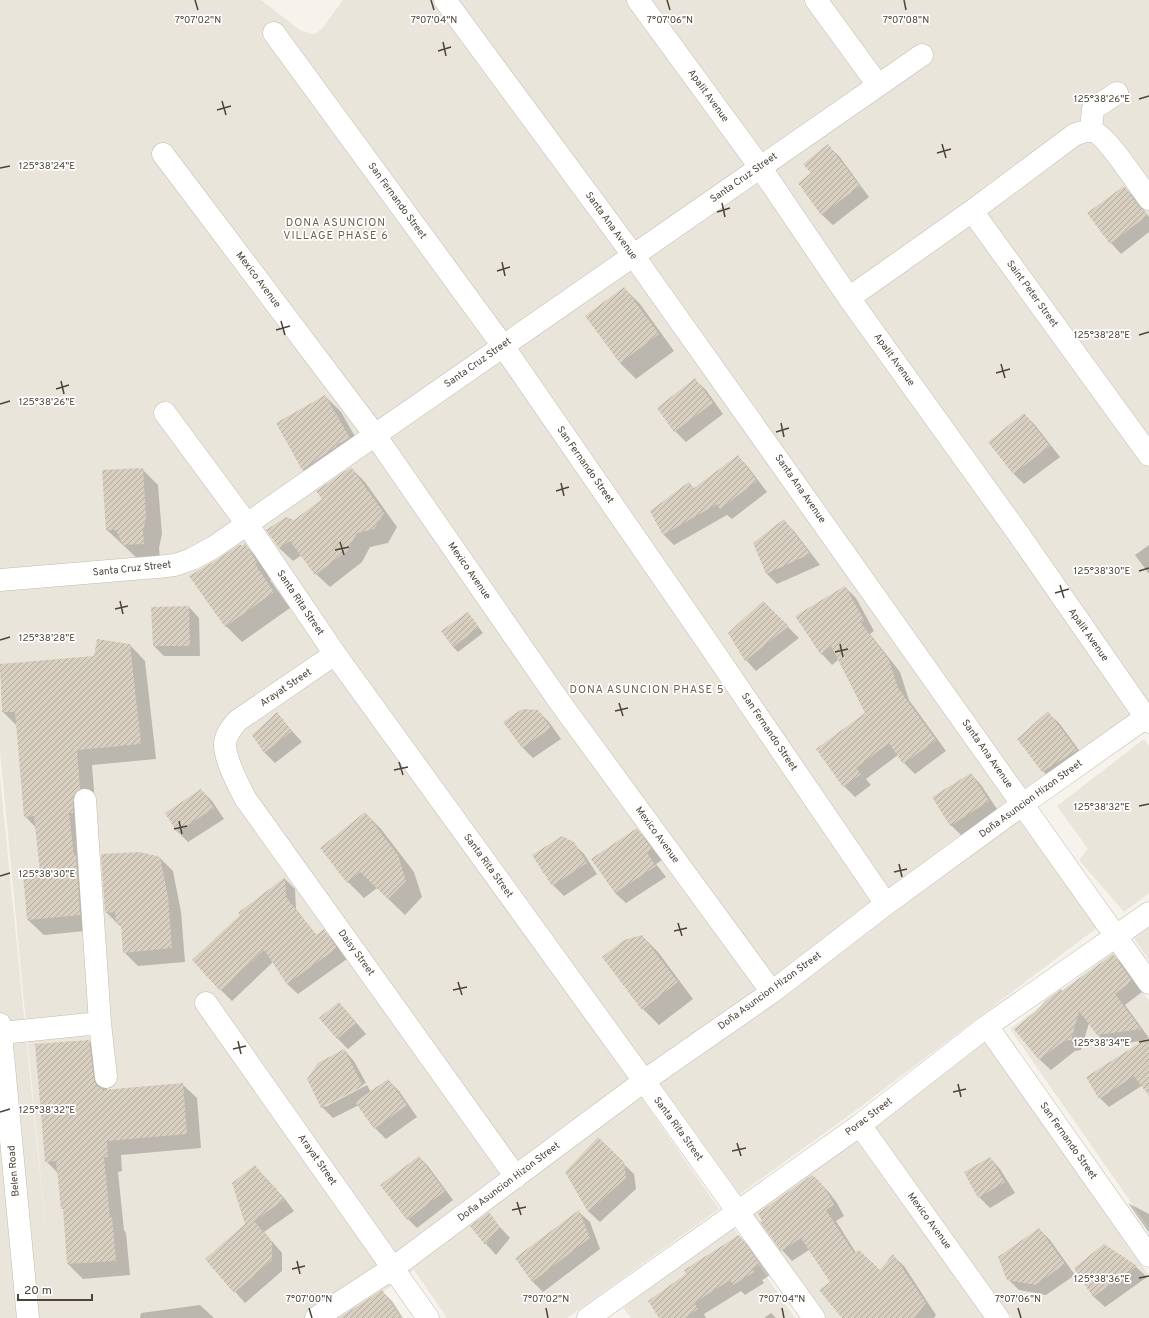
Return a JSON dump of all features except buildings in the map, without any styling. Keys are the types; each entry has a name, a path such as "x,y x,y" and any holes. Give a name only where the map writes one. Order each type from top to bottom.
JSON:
{"street":[{"name":"Santa Ana Avenue","path":"445,0 633,255 1149,982"},
{"name":"Apalit Avenue","path":"638,0 760,167 849,298 1020,536 1148,718"},
{"path":"816,0 878,86"},
{"name":"San Fernando Street","path":"274,33 503,346 715,652 886,904"},
{"name":"Santa Cruz Street","path":"0,580 175,565 192,559 214,547 922,55"},
{"path":"1091,131 1093,109 1117,93"},
{"path":"849,298 1074,135 1083,131 1091,131 1099,134 1107,142 1149,199"},
{"name":"Mexico Avenue","path":"163,154 375,435 559,702 772,992"},
{"name":"Saint Peter Street","path":"972,210 1149,455"},
{"name":"Santa Rita Street","path":"165,413 247,524 335,654 814,1318"},
{"name":"Arayat Street","path":"237,721 335,654"},
{"name":"Doña Asuncion Hizon Street","path":"316,1318 393,1268 644,1081 772,992 886,904 1023,804 1148,718"},
{"name":"Daisy Street","path":"237,721 229,732 225,743 228,760 245,798 516,1177"},
{"path":"85,800 100,1023 106,1077"},
{"name":"Porac Street","path":"588,1318 612,1311 737,1211 860,1125 987,1026 1149,913"},
{"name":"Arayat Street","path":"206,1003 428,1318"},
{"path":"0,1029 100,1023"},
{"name":"San Fernando Street","path":"987,1026 1149,1256"},
{"name":"Belen Road","path":"0,1029 28,1318"},
{"name":"Mexico Avenue","path":"860,1125 998,1318"}],"shaded area":[{"path":"0,0 261,0 300,30 312,34 317,33 324,26 343,0 1149,0 1149,730 1019,819 1098,927 851,1114 740,1194 662,1086 643,1100 719,1209 567,1318 447,1318 414,1270 346,1318 0,1318 0,777 49,1264 0,751"},
{"path":"1144,739 1149,746 1149,893 1124,912 1079,860 1088,849 1057,806"},
{"path":"1149,927 1149,960 1133,937"},
{"path":"1114,951 1149,1001 1149,1228 1010,1029"},
{"path":"984,1041 1149,1275 1149,1318 1012,1318 874,1128"},
{"path":"856,1140 986,1318 822,1318 751,1215"},
{"path":"732,1226 795,1318 631,1318 623,1308"}],"district":[{"name":"DONA ASUNCION VILLAGE PHASE 6","path":"336,229"},
{"name":"DONA ASUNCION PHASE 5","path":"647,690"}]}
